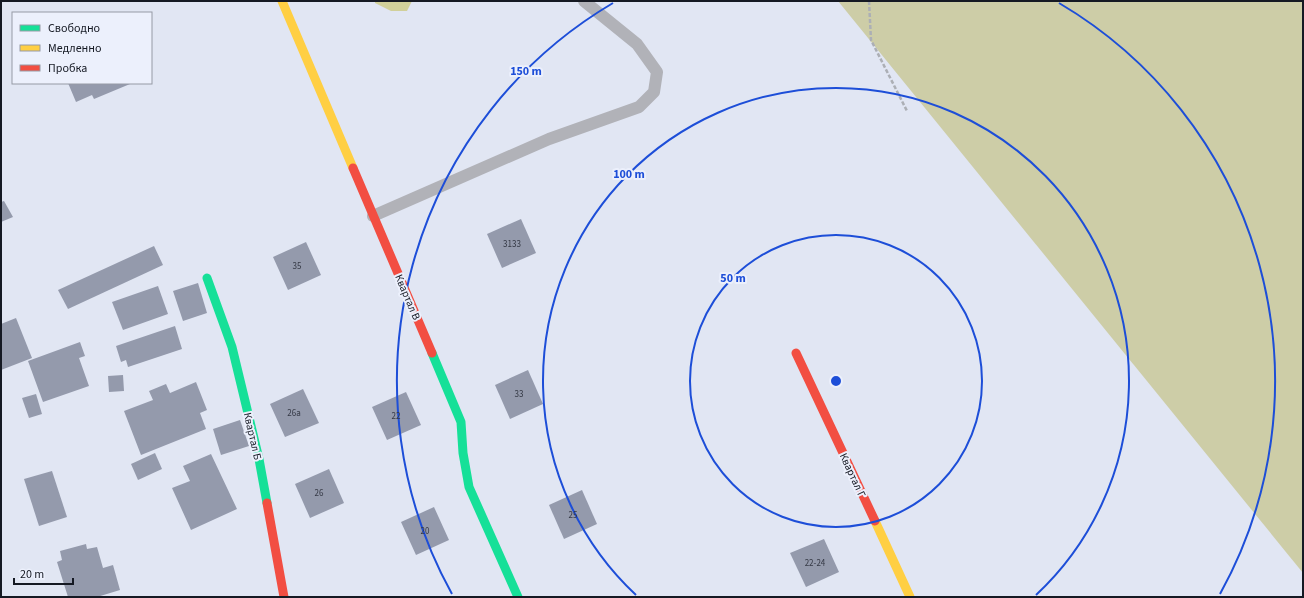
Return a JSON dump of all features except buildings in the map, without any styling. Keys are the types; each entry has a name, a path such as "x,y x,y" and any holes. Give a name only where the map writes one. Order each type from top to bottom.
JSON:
{"street":[{"name":"Квартал В","path":"282,1 461,422 463,453 469,487 518,597"},
{"name":"Квартал Б","path":"207,278 234,354 259,459 284,597"},
{"name":"Квартал Г","path":"796,353 910,597"}],"lane":[{"path":"374,216 549,139 639,107 654,92 657,72 637,44 584,1"}],"path":[{"path":"869,1 871,40 907,111"}],"green space":[{"path":"838,1 1303,1 1303,573"}],"shaded area":[{"path":"375,1 412,1 407,11 391,11 375,3"}],"traffic: fast":[{"path":"207,278 232,347 259,459 267,503"},
{"path":"432,353 461,422 463,453 469,487 518,597"}],"traffic: slow":[{"path":"282,1 353,168"},
{"path":"875,521 910,597"}],"traffic: jam":[{"path":"353,168 432,353"},
{"path":"796,353 875,521"},
{"path":"267,503 284,597"}]}
